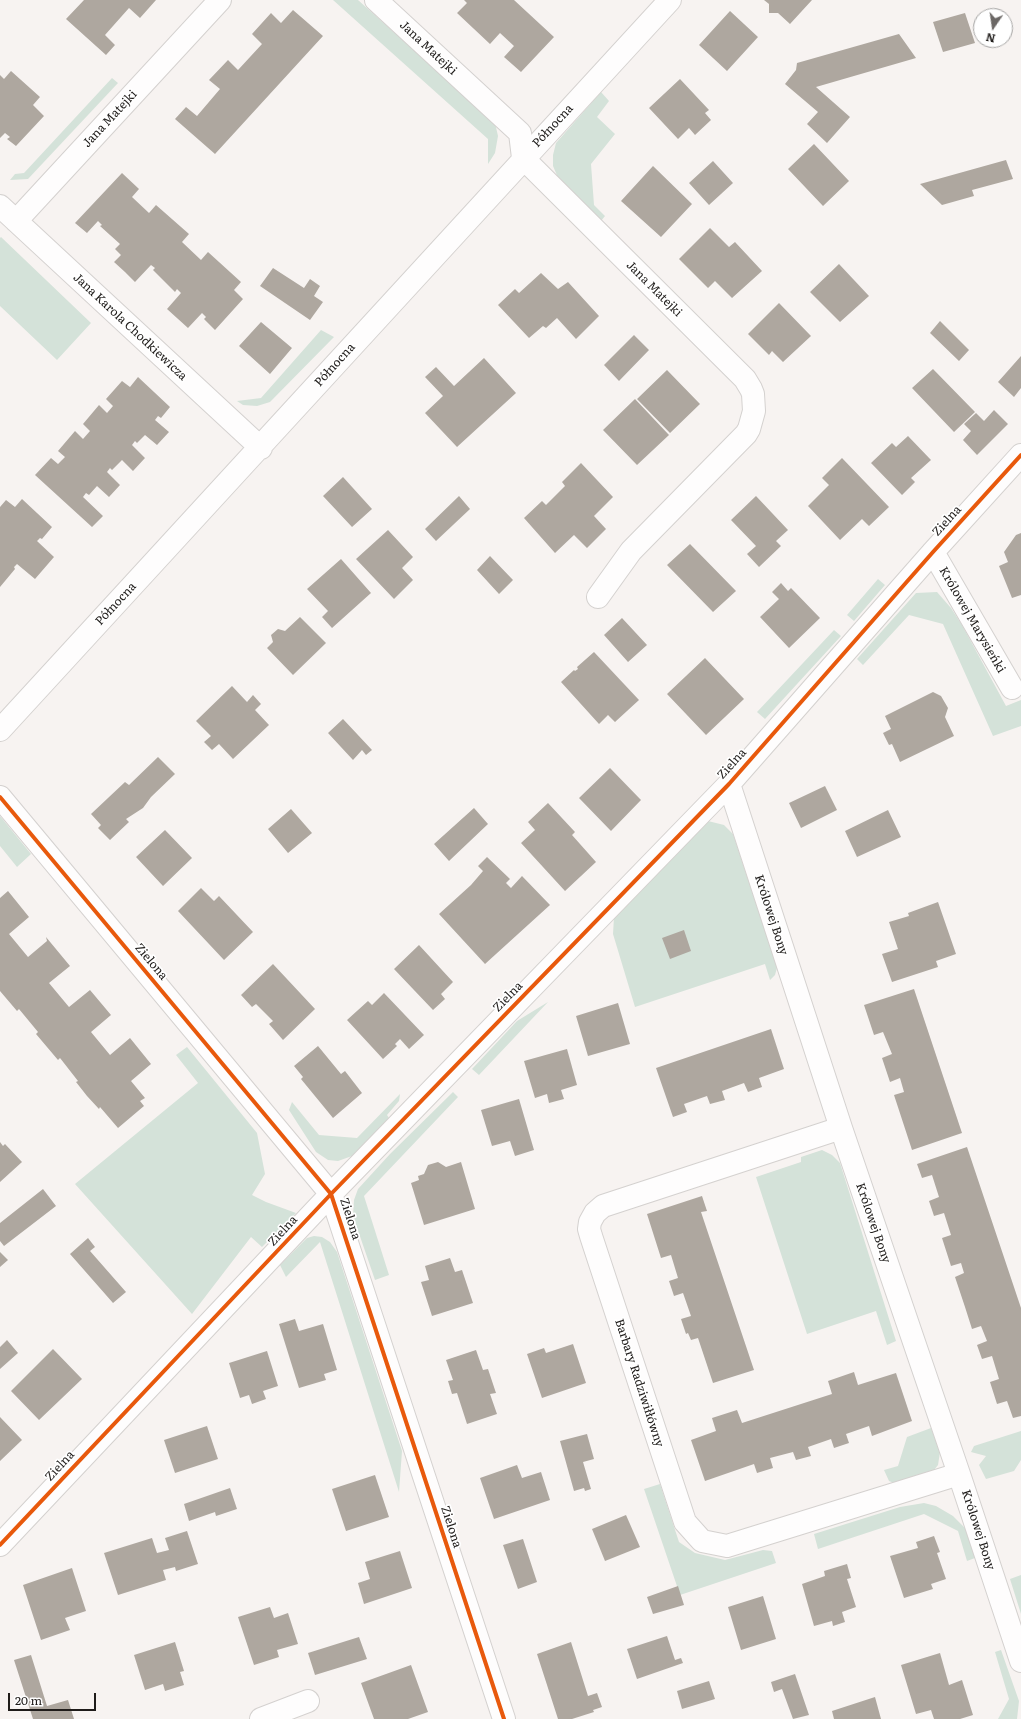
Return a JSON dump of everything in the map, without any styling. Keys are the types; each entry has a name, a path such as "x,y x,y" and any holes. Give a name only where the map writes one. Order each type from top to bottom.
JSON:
{"street":[{"name":"Jana Matejki","path":"16,221 220,0"},
{"name":"Jana Matejki","path":"376,0 520,133 523,158 745,379 753,394 753,417 746,434 630,551 598,596"},
{"name":"Północna","path":"0,730 260,448 523,158 670,0"},
{"name":"Jana Karola Chodkiewicza","path":"0,206 260,448"},
{"name":"Zielna","path":"0,1545 331,1194 728,784 933,552 1021,455"},
{"name":"Królowej Marysieńki","path":"933,552 1012,688"},
{"name":"Królowej Bony","path":"728,784 841,1128 1021,1661"},
{"name":"Zielona","path":"0,797 331,1194 504,1719"},
{"name":"Barbary Radziwiłłówny","path":"841,1128 603,1206 595,1213 590,1222 591,1236 685,1522 702,1541 727,1546 959,1474"},
{"path":"261,1719 308,1701"}],"shaded area":[{"path":"333,0 358,0 495,123 498,136 495,153 488,164 488,139"},
{"path":"112,78 118,83 28,179 10,180 15,174 24,173"},
{"path":"601,92 609,101 597,117 615,134 591,164 594,205 605,216 601,221 559,180 553,166 553,155 556,143"},
{"path":"1,237 91,323 57,360 0,306"},
{"path":"321,330 334,337 270,402 257,406 243,405 237,401 261,398"},
{"path":"878,579 885,585 854,621 847,615"},
{"path":"937,592 951,608 962,625 1006,706 1021,700 1021,726 993,736 943,624 909,615 863,665 857,659 916,593"},
{"path":"834,630 841,636 765,719 757,712"},
{"path":"0,816 31,854 17,867 0,846"},
{"path":"708,821 724,825 733,834 777,968 775,975 770,980 765,964 635,1007 613,934 614,917"},
{"path":"548,1002 479,1075 472,1069 517,1021"},
{"path":"187,1047 257,1133 265,1174 252,1195 296,1213 262,1247 251,1237 192,1314 75,1184 198,1083 176,1055"},
{"path":"453,1092 458,1097 364,1196 389,1275 375,1280 353,1216 354,1200 358,1189 390,1154"},
{"path":"400,1094 399,1101 387,1115 389,1118 352,1156 338,1161 328,1160 316,1152 289,1110 292,1102 319,1135 357,1138"},
{"path":"822,1150 832,1155 840,1163 896,1341 887,1345 876,1311 807,1334 756,1177 801,1162 801,1157"},
{"path":"314,1236 322,1237 330,1242 337,1252 402,1451 399,1492 320,1242 286,1277 280,1265 307,1238"},
{"path":"931,1428 940,1452 938,1465 930,1475 901,1486 889,1481 884,1470 898,1466 907,1437"},
{"path":"1021,1431 1021,1460 1014,1471 986,1479 979,1465 986,1456 971,1452 974,1446"},
{"path":"660,1484 679,1542 695,1553 725,1560 763,1550 772,1551 776,1563 680,1595 644,1489"},
{"path":"924,1503 936,1506 953,1516 965,1528 975,1558 967,1561 958,1531 924,1514 818,1549 814,1534 900,1507"},
{"path":"1021,1575 1021,1614 1010,1579"},
{"path":"1001,1650 1019,1701 1017,1719 998,1719 1009,1699 995,1652"}],"building":[{"path":"84,0 156,0 140,18 129,8 105,35 115,45 106,55 66,19"},
{"path":"464,0 514,0 554,37 521,72 504,57 514,46 500,33 490,44 457,13 467,3"},
{"path":"764,0 812,0 790,24 778,13 769,13 769,4"},
{"path":"293,10 323,36 215,154 175,119 186,107 197,116 220,89 209,80 228,60 238,70 262,44 252,34 271,13 281,23"},
{"path":"730,11 758,37 727,71 699,45"},
{"path":"965,13 973,37 973,44 943,52 933,22"},
{"path":"899,34 916,58 816,87 850,117 827,143 807,124 818,112 785,84 796,70 797,63"},
{"path":"11,71 40,97 33,105 44,116 16,146 7,139 10,137 5,133 0,138 0,75 4,79"},
{"path":"680,79 709,110 705,113 711,120 695,135 689,128 678,139 649,108"},
{"path":"814,144 849,181 823,206 788,169"},
{"path":"1006,160 1013,179 972,190 974,196 942,205 920,184"},
{"path":"713,161 733,183 709,205 689,183"},
{"path":"653,166 692,204 661,237 621,201"},
{"path":"122,173 139,189 132,197 149,213 156,205 189,234 182,242 201,260 208,252 241,282 234,290 243,299 215,330 204,319 206,317 202,313 188,328 167,309 181,293 177,289 175,292 153,270 155,268 151,265 135,282 114,262 121,255 115,249 120,244 100,226 102,225 98,221 87,233 75,223"},
{"path":"710,228 729,247 735,242 762,271 732,298 715,281 708,288 679,259"},
{"path":"839,264 869,296 840,322 810,292"},
{"path":"273,268 304,288 310,279 320,286 314,296 323,302 310,320 260,286"},
{"path":"541,273 558,289 568,282 599,316 576,339 557,318 546,328 543,326 529,338 498,305 515,289 519,293"},
{"path":"779,303 811,336 783,362 772,351 769,355 748,334"},
{"path":"940,321 969,350 959,361 930,333"},
{"path":"261,322 292,348 270,374 239,346"},
{"path":"634,335 649,350 619,381 604,365"},
{"path":"1021,356 1021,388 1014,397 998,382"},
{"path":"484,358 516,393 457,447 425,413 443,396 425,377 436,367 454,386"},
{"path":"933,369 975,412 954,432 912,388"},
{"path":"667,370 700,404 670,433 637,399"},
{"path":"138,377 170,407 161,418 158,416 155,420 169,432 157,445 145,435 137,443 135,441 132,445 145,458 133,471 122,460 112,470 110,468 107,472 120,485 109,497 97,486 89,495 86,493 83,497 103,516 92,527 35,475 51,458 58,464 65,457 58,451 75,431 83,439 90,431 83,424 99,405 107,413 113,406 106,399 122,381 130,387"},
{"path":"635,399 669,435 637,465 603,430"},
{"path":"994,410 1008,424 977,455 963,440 971,431 964,424 976,413 984,421"},
{"path":"908,436 931,460 911,478 915,482 902,495 871,463 892,443 896,447"},
{"path":"842,458 889,507 869,526 862,519 840,540 808,506 829,485 822,478"},
{"path":"581,463 613,497 594,516 606,529 587,548 574,535 555,553 524,518 542,501 546,505 565,486 562,482"},
{"path":"343,477 372,509 352,527 323,496"},
{"path":"459,496 470,509 436,541 425,529"},
{"path":"756,496 788,530 776,541 781,546 759,567 747,554 756,546 731,520"},
{"path":"22,499 52,527 42,539 40,538 37,541 54,557 35,579 17,564 14,567 15,569 0,587 0,507 6,500 15,507"},
{"path":"388,530 413,557 402,568 413,580 394,599 356,559"},
{"path":"1021,533 1021,595 1012,598 999,566 1008,562 1004,552 1016,535"},
{"path":"690,544 736,591 713,612 667,565"},
{"path":"490,556 513,580 499,594 477,570"},
{"path":"341,559 371,593 332,628 322,617 328,611 307,589"},
{"path":"781,583 788,591 791,588 820,618 789,648 760,617 779,599 772,592"},
{"path":"300,617 326,643 293,675 267,648 273,642 271,635 278,629 285,631"},
{"path":"622,618 647,645 628,662 604,635"},
{"path":"594,652 639,700 615,722 608,715 599,724 561,682 574,670 575,671 578,669 577,667"},
{"path":"705,658 744,699 706,735 667,694"},
{"path":"232,686 247,702 253,695 261,704 255,710 269,725 233,759 219,744 212,750 204,742 211,736 196,721"},
{"path":"933,692 941,696 948,708 945,717 954,736 900,762 892,744 889,745 883,733 891,729 885,716"},
{"path":"343,719 372,750 366,755 362,750 353,760 328,733"},
{"path":"158,757 175,774 151,797 143,808 126,819 129,822 110,840 98,828 101,825 91,814 125,782 129,785"},
{"path":"610,768 641,800 611,831 579,798"},
{"path":"825,786 837,810 801,828 789,803"},
{"path":"548,803 575,832 572,835 596,862 565,891 521,843 535,830 528,822"},
{"path":"474,808 488,824 449,861 434,844"},
{"path":"291,809 312,833 288,853 268,829"},
{"path":"888,810 901,837 857,857 845,831"},
{"path":"165,830 192,858 163,886 136,857"},
{"path":"487,857 510,879 506,883 511,888 522,876 550,905 485,964 439,914 471,885 483,871 478,866"},
{"path":"201,888 214,901 219,896 253,932 224,960 178,911"},
{"path":"8,891 29,917 9,934 28,957 47,941 46,937 70,966 49,983 69,1007 90,990 111,1015 91,1032 110,1055 130,1038 151,1064 131,1081 145,1098 140,1101 144,1106 118,1128 100,1107 99,1109 87,1096 76,1082 78,1081 60,1058 58,1060 36,1034 38,1032 19,1009 17,1011 0,991 0,898"},
{"path":"938,902 956,954 936,961 938,967 892,982 882,954 898,949 889,922 909,916 908,913"},
{"path":"684,930 691,951 670,959 662,938"},
{"path":"419,945 453,982 441,994 445,999 433,1010 394,969"},
{"path":"273,964 315,1009 283,1040 269,1024 273,1021 256,1004 252,1007 241,995"},
{"path":"914,989 962,1133 912,1150 894,1095 904,1092 900,1078 890,1082 882,1058 892,1054 883,1032 874,1035 864,1005"},
{"path":"384,993 424,1035 409,1049 400,1039 395,1044 397,1046 383,1059 347,1020 368,1001 372,1005"},
{"path":"618,1003 630,1044 588,1056 576,1016"},
{"path":"771,1029 784,1069 759,1078 762,1087 748,1092 744,1083 722,1091 725,1100 710,1104 707,1096 684,1104 687,1112 673,1117 656,1068"},
{"path":"318,1046 341,1074 345,1071 362,1093 333,1118 301,1079 303,1077 294,1066"},
{"path":"567,1049 577,1085 561,1090 564,1099 549,1103 547,1094 535,1098 524,1061"},
{"path":"519,1099 534,1150 515,1156 510,1141 492,1146 481,1110"},
{"path":"0,1142 3,1146 5,1144 22,1162 0,1182"},
{"path":"967,1147 1021,1308 1021,1416 1013,1418 1007,1401 997,1404 990,1382 999,1379 992,1356 982,1359 977,1345 987,1341 981,1326 972,1329 955,1277 964,1273 961,1263 951,1266 942,1238 951,1235 944,1213 934,1216 929,1201 939,1197 932,1175 922,1178 917,1164"},
{"path":"438,1162 446,1167 461,1162 475,1209 424,1225 411,1183 419,1180 418,1176 424,1174 428,1165"},
{"path":"43,1189 56,1206 4,1246 0,1241 0,1223"},
{"path":"702,1196 707,1211 701,1212 754,1370 713,1383 698,1338 691,1340 688,1333 686,1334 681,1319 691,1316 683,1293 674,1296 669,1281 678,1278 671,1255 661,1258 647,1214"},
{"path":"88,1238 95,1247 90,1251 126,1292 113,1303 70,1254"},
{"path":"0,1252 8,1260 0,1267"},
{"path":"450,1258 455,1272 462,1270 473,1303 432,1316 421,1282 429,1280 425,1266"},
{"path":"295,1319 299,1331 323,1324 337,1370 324,1374 326,1380 299,1388 279,1324"},
{"path":"7,1340 18,1353 0,1369 0,1347"},
{"path":"573,1344 586,1383 542,1398 527,1354 544,1348 546,1353"},
{"path":"53,1349 82,1379 39,1420 11,1391"},
{"path":"476,1350 483,1370 488,1369 496,1393 490,1394 497,1414 467,1424 457,1393 452,1394 448,1381 453,1380 446,1360"},
{"path":"267,1351 278,1386 263,1391 266,1399 252,1404 249,1395 240,1398 229,1363"},
{"path":"854,1372 858,1385 896,1373 912,1421 872,1436 869,1426 846,1434 849,1443 834,1448 831,1439 808,1447 811,1456 796,1460 793,1452 770,1458 773,1468 757,1473 754,1464 705,1481 691,1440 716,1431 712,1418 737,1410 742,1423 832,1394 828,1381"},
{"path":"0,1417 22,1440 0,1461"},
{"path":"207,1426 218,1459 175,1473 164,1440"},
{"path":"587,1434 594,1459 583,1462 591,1489 585,1491 584,1488 574,1491 560,1441"},
{"path":"517,1465 522,1478 541,1472 550,1500 494,1519 480,1478"},
{"path":"375,1475 389,1517 346,1531 332,1489"},
{"path":"230,1488 237,1509 216,1516 215,1512 189,1521 184,1504"},
{"path":"626,1515 640,1547 605,1561 592,1529"},
{"path":"187,1531 198,1564 176,1571 175,1567 163,1570 166,1580 118,1595 104,1553 152,1538 157,1553 169,1550 165,1538"},
{"path":"934,1536 940,1552 937,1553 946,1579 931,1584 933,1589 904,1598 890,1556 918,1548 916,1542"},
{"path":"523,1539 537,1582 518,1589 503,1545"},
{"path":"400,1551 412,1588 364,1604 358,1583 370,1579 365,1562"},
{"path":"847,1564 851,1578 847,1579 856,1607 842,1612 845,1622 833,1626 832,1621 814,1626 802,1584 825,1576 824,1571"},
{"path":"72,1568 86,1611 65,1618 70,1630 41,1640 23,1585"},
{"path":"678,1586 684,1605 653,1614 647,1597"},
{"path":"763,1596 776,1639 741,1650 728,1607"},
{"path":"270,1607 274,1618 288,1613 298,1644 277,1650 279,1657 254,1665 238,1617"},
{"path":"667,1636 675,1660 681,1658 683,1663 637,1679 627,1649"},
{"path":"359,1637 367,1659 315,1675 308,1653"},
{"path":"175,1642 184,1671 180,1672 184,1685 165,1691 163,1684 145,1690 134,1655"},
{"path":"571,1642 588,1696 597,1693 602,1707 593,1710 594,1712 572,1719 558,1719 537,1654"},
{"path":"940,1653 949,1685 962,1680 973,1715 960,1719 934,1719 931,1710 916,1714 901,1665"},
{"path":"31,1655 47,1706 68,1700 74,1719 33,1719 14,1660"},
{"path":"411,1665 428,1712 408,1719 374,1719 361,1683"},
{"path":"795,1674 809,1715 793,1719 782,1689 774,1692 771,1682"},
{"path":"709,1681 715,1699 682,1709 677,1691"},
{"path":"875,1697 881,1719 834,1719 832,1711"}],"cycle path":[{"path":"0,1545 331,1194 729,784 933,552 1021,455"},
{"path":"0,797 331,1194 504,1719"}]}
